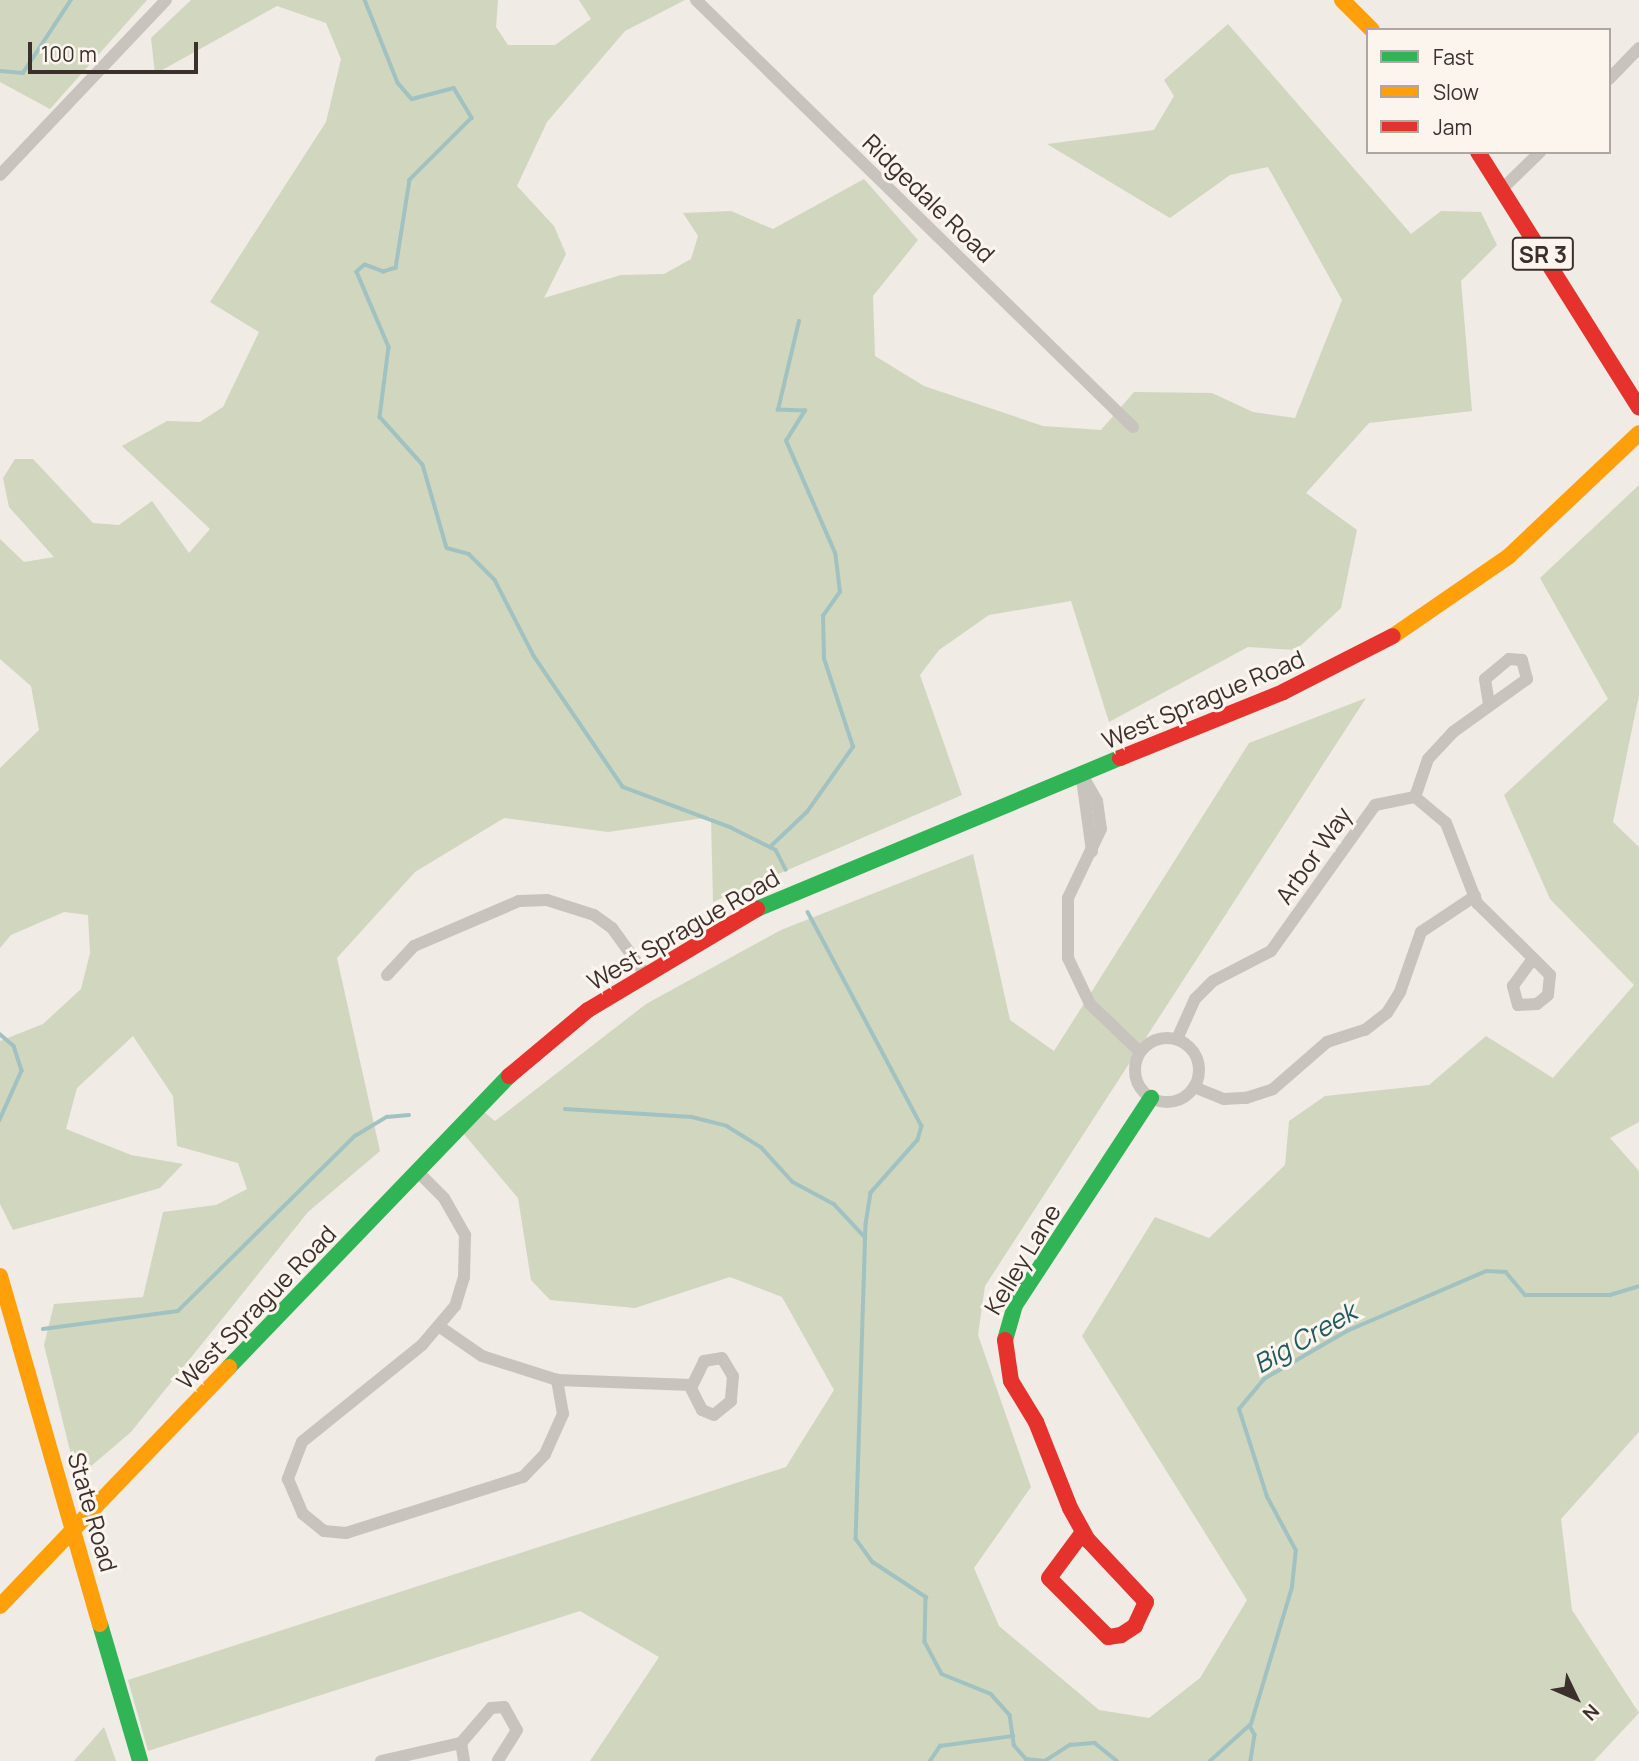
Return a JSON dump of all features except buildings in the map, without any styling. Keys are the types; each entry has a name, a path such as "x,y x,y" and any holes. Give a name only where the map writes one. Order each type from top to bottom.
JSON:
{"street":[{"path":"0,175 166,0"},
{"name":"Ridgedale Road","path":"696,0 1133,427"},
{"path":"1342,0 1371,28"},
{"path":"1611,77 1639,48"},
{"name":"SR 3","path":"1479,154 1639,408"},
{"path":"1502,189 1538,154"},
{"name":"West Sprague Road","path":"0,1606 501,1083 588,1010 771,901 1283,692 1403,632 1516,551 1639,433"},
{"path":"1489,703 1428,758 1415,797 1446,822 1475,896 1533,958"},
{"path":"1082,775 1097,801 1101,829 1068,898 1068,958 1090,1004 1140,1052"},
{"name":"Arbor Way","path":"1177,1039 1195,999 1213,981 1271,951 1358,822 1375,805 1415,797"},
{"path":"1195,1087 1224,1099 1264,1092 1309,1053 1365,1030 1387,1013 1400,992 1421,932 1475,896"},
{"path":"387,975 414,947 519,901 547,900 594,915 612,928 646,975"},
{"path":"1157,1039 1177,1039 1198,1059 1195,1087 1180,1100 1151,1098 1138,1082 1140,1052 1157,1039"},
{"name":"Kelley Lane","path":"1083,1532 1049,1578 1108,1637 1121,1635 1135,1626 1146,1602 1083,1532 1011,1381 1004,1332 1151,1098"},
{"path":"417,1171 444,1198 465,1235 464,1277 440,1327 302,1441 288,1479 303,1514 324,1531 346,1533 523,1477 545,1454 563,1414 556,1380"},
{"name":"State Road","path":"0,1276 141,1761"},
{"path":"440,1327 482,1356 556,1380 692,1385"},
{"path":"722,1359 733,1376 731,1401 714,1415 702,1410 692,1385 704,1361 722,1359"},
{"path":"381,1761 461,1743 492,1708 504,1707 517,1730 498,1761"},
{"path":"461,1743 464,1761"}],"green space":[{"path":"0,0 147,0 50,109 0,82"},
{"path":"191,0 498,0 496,27 508,45 555,45 591,19 579,0 685,0 625,31 547,122 517,186 554,226 566,254 544,298 621,275 664,274 691,259 698,236 683,213 731,211 773,229 864,179 918,240 873,296 875,356 924,386 1043,426 1101,430 1134,392 1212,393 1253,412 1295,418 1342,300 1268,167 1230,175 1170,218 1047,144 1154,130 1174,96 1164,80 1228,24 1411,234 1441,211 1481,212 1497,245 1461,281 1472,411 1369,423 1306,493 1357,530 1341,608 1296,650 1248,647 1109,722 1071,601 989,615 939,650 920,675 962,795 713,902 711,817 608,832 504,818 415,872 337,958 380,1151 308,1212 131,1432 90,1467 74,1467 44,1345 54,1304 143,1297 163,1212 216,1205 247,1189 238,1163 177,1146 173,1096 133,1036 77,1088 66,1129 131,1155 183,1164 160,1188 13,1230 0,1204 0,1041 43,1024 81,989 90,953 88,915 64,912 11,935 0,948 0,768 39,730 31,686 0,659 0,539 24,562 54,557 9,507 3,478 15,459 33,459 93,523 119,525 152,501 189,553 210,529 122,446 167,421 200,422 223,407 259,332 210,302 326,122 341,59 326,23 277,6 155,74 151,38"},
{"path":"1639,485 1639,695 1613,822 1639,847 1639,1122 1610,1138 1639,1171 1639,1432 1561,1519 1572,1610 1639,1713 1594,1761 590,1761 659,1657 580,1611 148,1751 128,1680 786,1467 834,1390 782,1297 730,1277 635,1308 550,1300 531,1280 518,1198 463,1133 484,1112 495,1121 646,1004 781,930 973,854 1010,1020 1054,1051 1249,743 1366,698 985,1286 978,1335 1031,1487 974,1568 999,1626 1099,1710 1149,1718 1200,1678 1247,1600 1082,1336 1155,1217 1209,1238 1285,1165 1289,1121 1325,1096 1429,1085 1486,1036 1553,1078 1634,985 1550,899 1504,795 1608,699 1540,578"},
{"path":"104,1727 116,1761 74,1761"}],"waterway":[{"path":"0,71 23,73 71,0"},
{"path":"365,0 398,83 412,99 454,88 472,118 410,180 396,268 384,272 365,265 357,272 389,347 380,417 423,465 447,548 469,554 495,580 534,656 623,787 730,827 776,850 786,870"},
{"path":"770,847 807,812 853,747 824,659 823,616 840,592 835,553 786,441 805,411 778,410 799,321"},
{"name":"Big Creek","path":"808,912 922,1126 918,1140 871,1193 866,1224 856,1539 873,1562 926,1597 925,1642 942,1674 991,1694 1010,1715 1014,1745 1026,1759 1045,1761 1070,1745 1095,1743 1117,1761"},
{"path":"0,1034 14,1046 22,1071 0,1120"},
{"path":"565,1109 692,1117 727,1126 761,1147 793,1182 834,1204 865,1237"},
{"path":"43,1329 178,1311 355,1136 387,1117 409,1115"},
{"name":"Big Creek","path":"1210,1761 1251,1724 1292,1587 1296,1551 1267,1497 1239,1409 1264,1379 1347,1331 1486,1271 1506,1272 1525,1295 1610,1295 1639,1286"},
{"path":"1250,1726 1255,1735 1251,1761"},
{"path":"930,1761 940,1746 1013,1736"}],"traffic: fast":[{"path":"757,909 1120,758"},
{"path":"229,1367 509,1076"},
{"path":"1005,1340 1015,1305 1151,1098"},
{"path":"100,1624 140,1761"}],"traffic: slow":[{"path":"1342,0 1370,28"},
{"path":"1393,636 1508,557 1639,433"},
{"path":"0,1276 100,1624"},
{"path":"0,1606 229,1367"}],"traffic: jam":[{"path":"1479,154 1639,408"},
{"path":"1120,758 1283,692 1393,636"},
{"path":"509,1076 588,1010 757,909"},
{"path":"1005,1340 1011,1381 1036,1422 1070,1508 1088,1540 1146,1602 1135,1626 1121,1635 1108,1637 1049,1578 1083,1532"}]}
